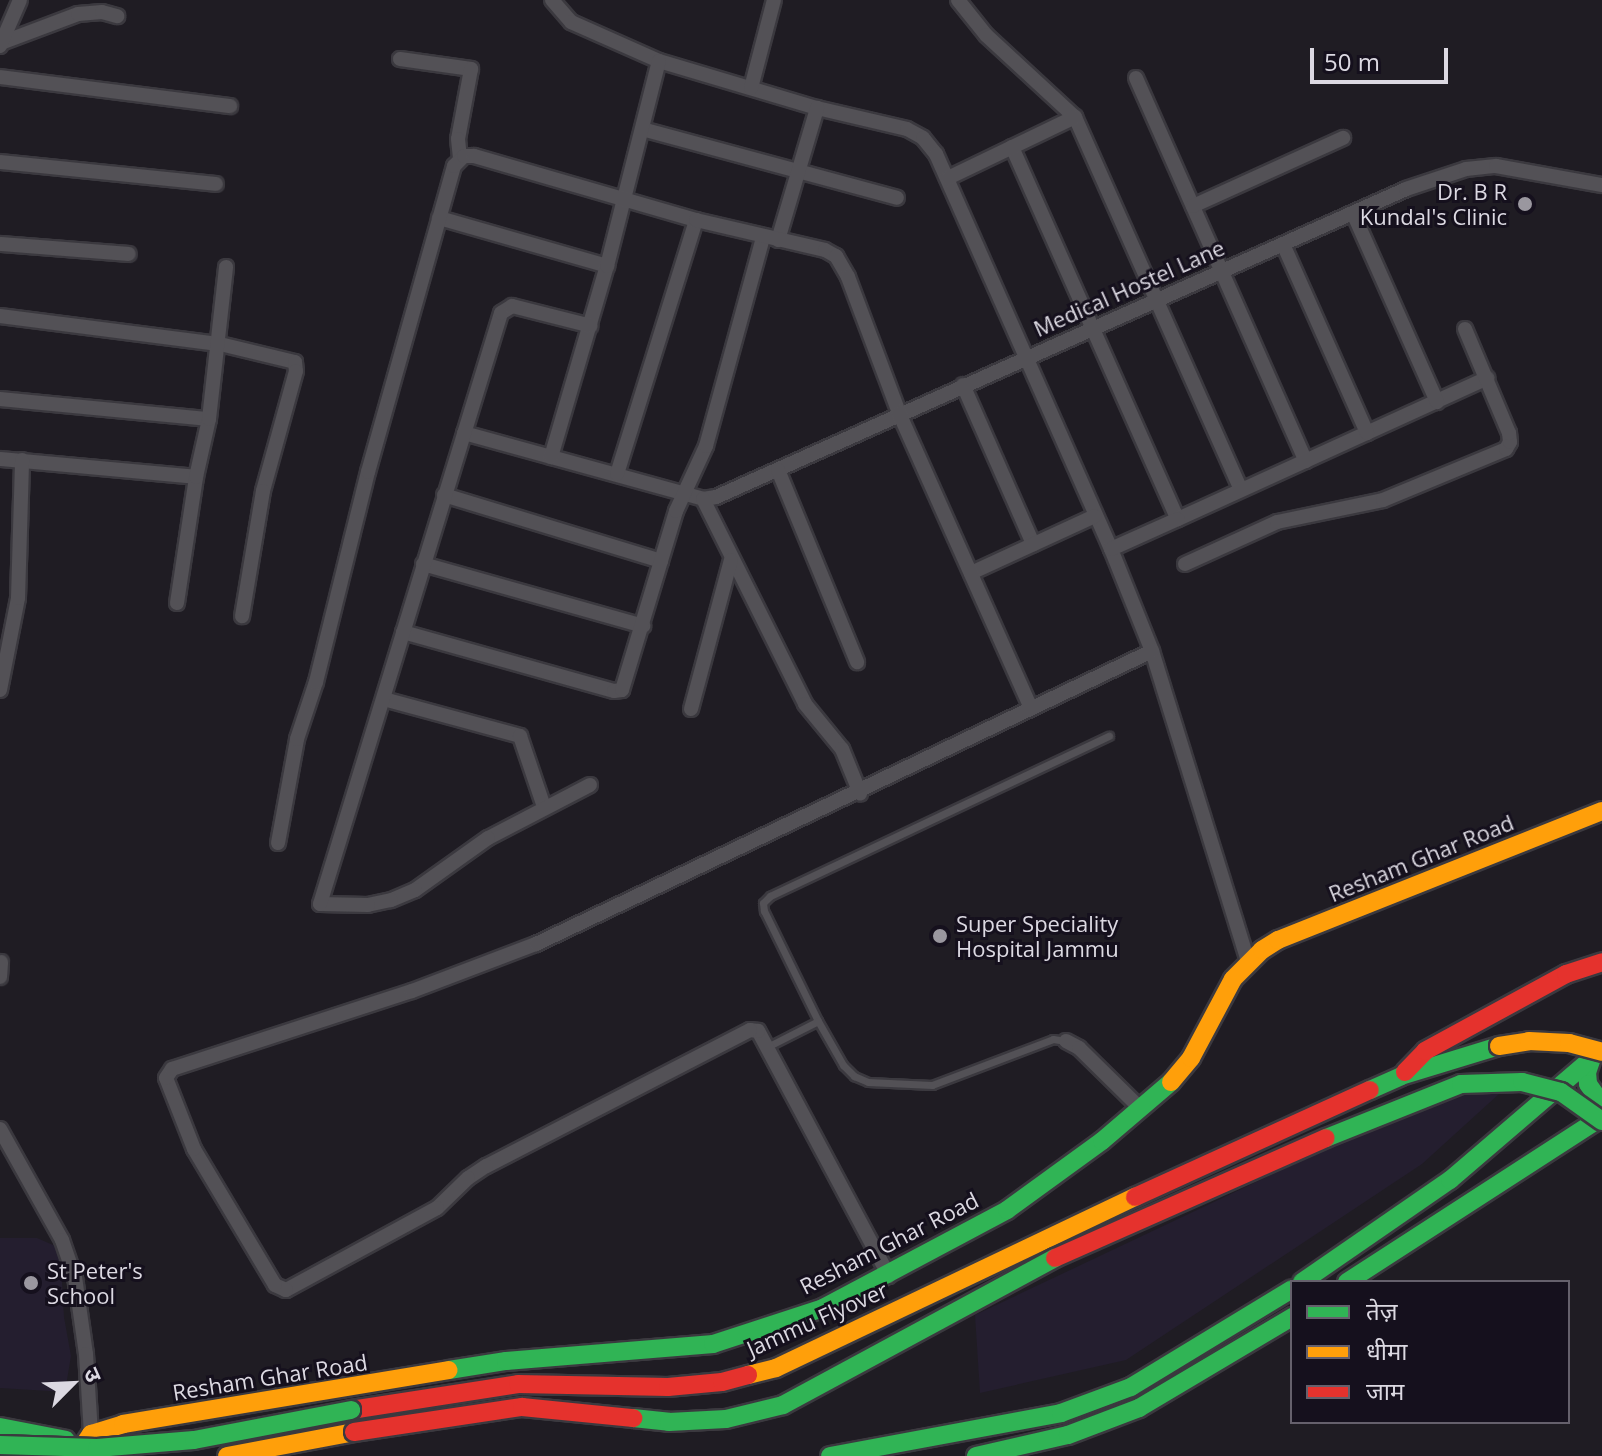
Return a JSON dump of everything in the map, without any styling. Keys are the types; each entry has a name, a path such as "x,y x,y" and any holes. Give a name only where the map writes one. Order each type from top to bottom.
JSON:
{"main road":[{"name":"Resham Ghar Road","path":"87,1444 123,1424 345,1391 506,1361 713,1344 823,1308 889,1276 1007,1210 1141,1109 1174,1079 1191,1058 1221,999 1248,962 1278,940 1602,811"},
{"path":"1401,1076 1425,1051 1566,974 1602,962"},
{"name":"Jammu Flyover","path":"0,1445 97,1448 194,1440 518,1384 668,1387 735,1378 776,1368 1017,1251 1401,1076 1499,1046 1529,1041 1569,1043 1596,1056"},
{"path":"1602,1045 1588,1084 1602,1104"},
{"path":"1305,1280 1450,1180 1596,1056"},
{"path":"227,1456 522,1407 669,1422 726,1419 783,1405 1025,1271 1415,1099 1461,1084 1500,1080 1561,1092 1602,1119 1465,1203 1350,1280"},
{"path":"830,1456 1061,1413 1131,1387 1290,1290"},
{"path":"976,1456 1003,1454 1068,1435 1139,1408 1290,1318"},
{"path":"0,1427 87,1444 121,1456"}],"street":[{"path":"1,45 20,0"},
{"path":"552,0 571,22 659,61 817,108 907,129 923,138 948,178 1024,358 1111,549 1152,651 1248,962"},
{"path":"751,88 774,0"},
{"path":"958,0 986,35 1075,117 1241,490"},
{"path":"1,45 88,12 117,16"},
{"path":"278,843 297,739 316,682 368,472 439,218 454,166 460,158 458,139 471,69 400,59"},
{"path":"551,457 591,326 659,61"},
{"path":"0,77 230,106"},
{"path":"1136,78 1306,461"},
{"path":"403,632 614,691 626,685 661,561 706,446 771,239 801,170 817,108"},
{"path":"948,178 1075,117"},
{"path":"642,129 897,198"},
{"path":"1193,206 1343,138"},
{"path":"1012,147 1178,519"},
{"path":"460,158 474,156 696,220 825,250 843,265 899,413 1031,708"},
{"path":"0,162 216,184"},
{"name":"Medical Hostel Lane","path":"703,499 730,492 899,413 1406,189 1466,169 1496,166 1602,185"},
{"path":"1353,213 1437,402"},
{"path":"439,218 607,266"},
{"path":"617,474 696,220"},
{"path":"0,244 129,254"},
{"path":"1283,244 1367,433"},
{"path":"177,603 220,344 226,267"},
{"path":"590,785 488,838 415,890 368,905 322,905 320,898 505,307 591,326"},
{"path":"0,316 220,344 290,358 296,366 263,491 242,616"},
{"path":"1185,564 1277,522 1383,500 1506,449 1511,438 1465,329"},
{"path":"1111,549 1487,378"},
{"path":"963,385 1033,544"},
{"path":"0,399 209,419"},
{"path":"464,433 703,499 805,704 842,749 860,793"},
{"path":"0,459 196,477"},
{"path":"0,690 18,598 22,460"},
{"path":"778,470 857,662"},
{"path":"444,495 661,561"},
{"path":"971,573 1095,516"},
{"path":"691,709 731,560"},
{"path":"423,564 643,626"},
{"path":"889,1276 769,1046 758,1031 750,1030 486,1166 437,1208 286,1290 275,1285 194,1149 165,1084 172,1069 412,991 536,944 860,793 1152,651"},
{"path":"384,699 520,736 544,807"},
{"path":"0,977 1,962"},
{"path":"1066,1041 1079,1048 1141,1109"},
{"path":"0,1129 62,1240 72,1267 86,1354 87,1444"}],"lane":[{"path":"1066,1041 1053,1039 932,1085 868,1082 854,1076 843,1065 818,1021 764,911 763,903 770,896 1109,736"},
{"path":"769,1046 818,1021"}],"shaded area":[{"path":"1510,1084 1422,1164 1126,1360 980,1393 975,1315 1417,1106"},
{"name":"St Peter's School","path":"0,1238 37,1238 60,1248 64,1317 71,1356 65,1392 0,1388"}],"traffic: fast":[{"path":"1370,1090 1401,1076 1499,1046"},
{"path":"1593,1055 1587,1072 1588,1084 1602,1104"},
{"path":"1305,1280 1450,1180 1590,1060"},
{"path":"449,1370 506,1361 713,1344 823,1308 1007,1210 1102,1141 1171,1082"},
{"path":"1326,1138 1461,1084 1522,1082 1561,1092 1602,1121"},
{"path":"1350,1280 1602,1117"},
{"path":"633,1418 669,1422 726,1419 783,1405 1055,1258"},
{"path":"830,1456 1061,1413 1131,1387 1290,1290"},
{"path":"976,1456 1068,1435 1139,1408 1290,1318"},
{"path":"0,1445 97,1448 194,1440 351,1410"},
{"path":"0,1427 66,1440"}],"traffic: slow":[{"path":"1171,1082 1191,1058 1233,979 1262,950 1278,940 1602,811"},
{"path":"1499,1046 1529,1041 1569,1043 1602,1052"},
{"path":"748,1375 776,1368 1135,1197"},
{"path":"85,1456 85,1443 91,1434 123,1424 449,1370"},
{"path":"227,1456 354,1432"}],"traffic: jam":[{"path":"1405,1072 1425,1051 1566,974 1602,962"},
{"path":"1135,1197 1370,1090"},
{"path":"1055,1258 1326,1138"},
{"path":"351,1410 518,1384 668,1387 722,1382 748,1375"},
{"path":"354,1432 522,1407 633,1418"}],"place":[{"name":"Dr. B R Kundal's Clinic","path":"1525,204"},
{"name":"Super Speciality Hospital Jammu","path":"940,936"},
{"name":"St Peter's School","path":"31,1283"}]}
